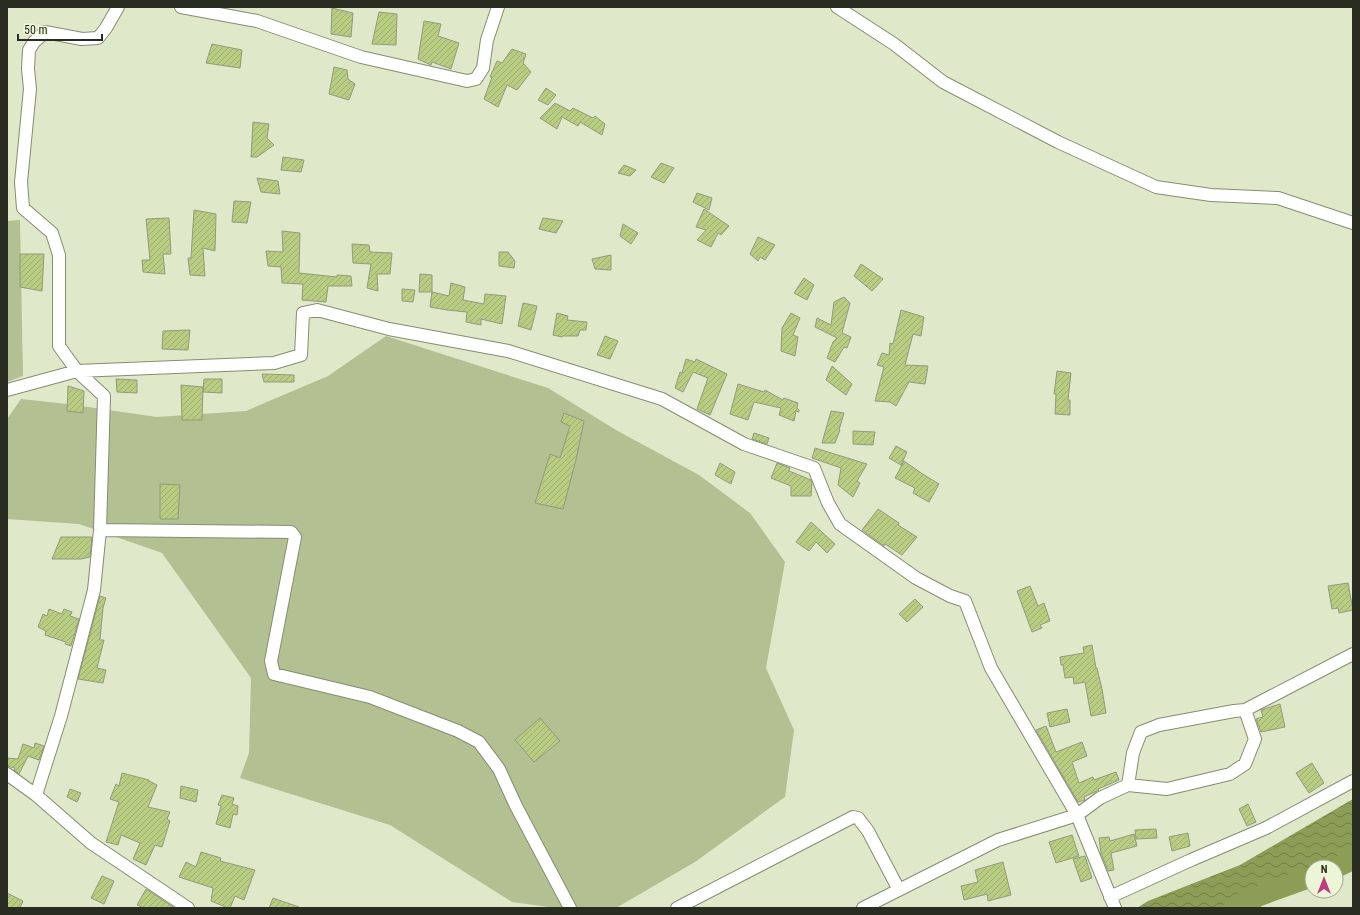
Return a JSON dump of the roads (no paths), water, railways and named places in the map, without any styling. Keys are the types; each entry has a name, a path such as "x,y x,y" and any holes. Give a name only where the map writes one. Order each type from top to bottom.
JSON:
{"street":[{"path":"36,795 61,716 94,590 100,530 104,396 77,370 58,346 58,255 52,233 23,208 22,182 30,89 28,69 29,50 34,42 45,32 82,39 98,38 106,28 118,7"},
{"path":"181,7 257,21 361,57 467,81 476,79 483,68 487,40 498,7"},
{"path":"837,7 894,44 943,82 1058,142 1156,187 1211,195 1278,198 1353,223"},
{"path":"7,390 77,370 274,363 300,355 303,314 317,310 389,329 508,351 662,399 744,444 814,468 828,503 840,524 916,578 950,596 965,601 991,668 1077,815 1113,904 1191,860 1266,828 1353,781"},
{"path":"100,530 292,532 295,537 271,661 274,674 370,697 458,731 478,742 499,769 516,806 570,908"},
{"path":"1128,786 1133,753 1141,732 1159,725 1245,710 1352,657"},
{"path":"863,908 998,840 1077,815 1100,798 1128,786 1167,789 1230,774 1245,764 1256,739 1245,710"},
{"path":"7,774 36,795 91,844 188,908"},
{"path":"677,908 853,817 858,818 868,831 899,890"}],"water":[{"path":"1353,799 1353,859 1344,863 1344,859 1304,859 1304,879 1285,887 1259,908 1137,908 1148,901 1240,865"}],"waterway":[{"path":"1344,864 1353,860"},
{"path":"1233,908 1243,902 1304,880"}]}
